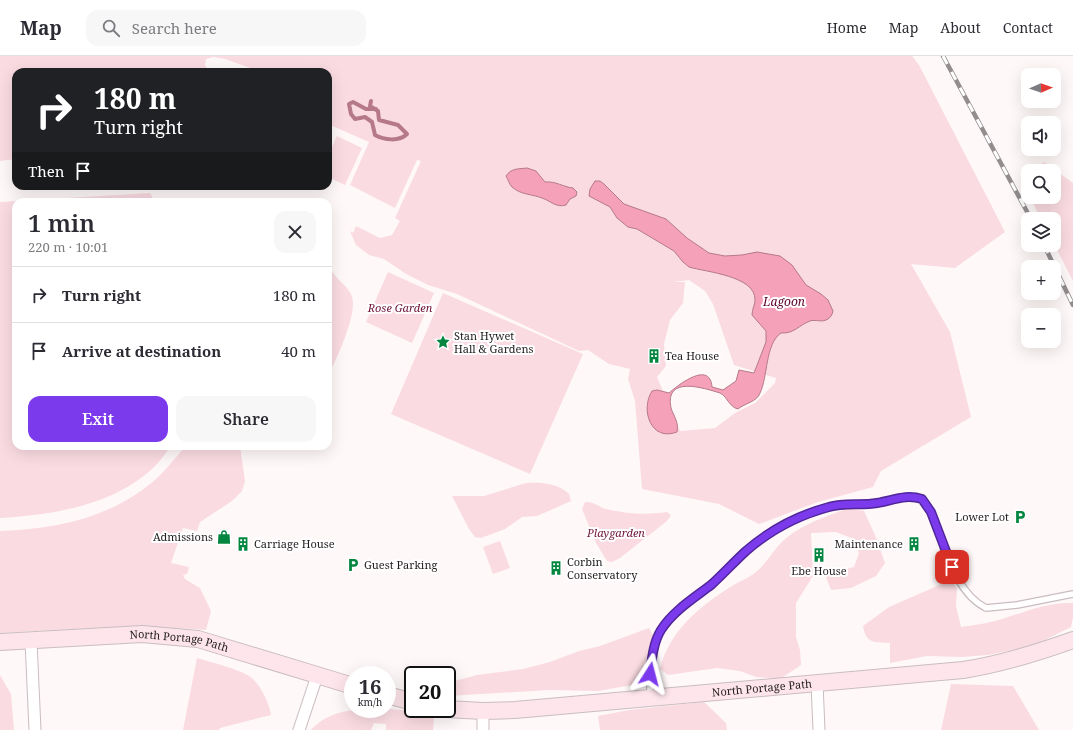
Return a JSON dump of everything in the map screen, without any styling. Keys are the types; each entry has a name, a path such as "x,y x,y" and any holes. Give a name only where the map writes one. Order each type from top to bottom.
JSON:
{"main road":[{"name":"North Portage Path","path":"0,642 142,634 198,639 344,684"},
{"name":"North Portage Path","path":"456,710 483,712 915,675 991,666 1027,656 1073,640"}],"street":[{"path":"31,641 35,730"},
{"path":"299,730 317,676"},
{"path":"817,683 819,730"},
{"path":"483,712 483,730"}],"lane":[{"path":"650,698 650,674 656,641 662,629 670,619 684,605 711,584 747,551 765,537 793,521 829,506 877,503 907,496 922,499 931,512 946,553 959,581 971,598 986,608 1010,606 1073,594"}],"green space":[{"path":"0,56 912,56 919,65 1005,232 955,268 911,264 950,332 971,417 881,471 873,487 818,502 759,524 719,504 642,489 635,401 628,379 630,369 609,364 588,350 579,351 457,294 428,285 406,274 384,259 369,255 356,245 350,231 353,233 356,226 380,238 392,235 400,221 395,218 421,161 417,160 395,208 350,185 369,142 332,126 332,68 251,68 225,59 213,57 206,59 205,65 207,68 12,68 12,160 0,161","holes":["689,280 705,291 713,304 734,365 776,378 775,383 755,403 735,413 715,428 680,431 657,377 666,366 664,344 670,320 683,303 685,282 673,282"]},
{"path":"337,136 362,148 345,185 332,179 332,147"},
{"path":"1061,174 1073,183 1073,281 1058,252 1061,252 1061,212 1038,212 1034,204 1061,204"},
{"path":"150,193 153,198 67,198"},
{"path":"12,201 12,450 168,450 158,463 140,479 123,490 103,499 41,514 0,518 0,202"},
{"path":"332,271 351,294 353,301 350,323 332,368"},
{"name":"Rose Garden","path":"388,272 434,293 412,343 366,322"},
{"path":"443,293 583,354 530,474 391,414"},
{"path":"183,450 241,450 245,481 242,491 232,501 200,522 197,531 183,528 171,563 189,567 187,574 183,575 185,579 200,588 211,611 206,630 129,627 0,633 0,531 57,525 94,515 129,499 151,484 162,474"},
{"path":"526,483 555,485 565,490 569,494 571,501 537,516 522,517 505,529 481,538 475,537 469,529 452,496 484,496"},
{"name":"Playgarden","path":"585,502 621,512 652,514 667,512 671,515 667,521 620,558 612,562 607,561 596,543 582,509"},
{"path":"849,508 864,511 875,535 885,563 876,576 851,588 831,590 826,577 831,573 854,567 859,553 854,539 836,532 811,533 813,576 796,603 796,637 800,650 801,665 780,679 756,677 740,671 717,668 668,675 660,669 664,655 678,631 698,611 720,594 756,572 780,544 791,534 815,521"},
{"path":"500,541 510,568 493,574 483,547"},
{"path":"951,580 957,589 956,606 961,627 995,621 1043,606 1073,603 1071,627 1033,646 988,655 962,657 927,656 890,663 890,643 872,641 866,636 863,626 889,607"},
{"path":"649,628 653,635 646,665 638,684 598,691 549,690 456,695 456,681 477,675 523,669 550,662 579,651 600,646"},
{"path":"197,658 235,669 253,679 265,696 271,715 220,728 219,730 183,730"},
{"path":"0,675 11,694 14,730 0,730"},
{"path":"951,684 1013,686 1039,730 941,730"},
{"path":"704,702 726,723 727,730 600,730 598,716 629,710"},
{"path":"396,710 404,710 404,718 434,718 433,730 386,730 386,724 374,723 371,730 311,730 327,717 344,712 344,718 396,718"}],"water":[{"path":"527,168 536,171 545,182 553,182 573,188 577,192 576,196 570,199 566,205 559,206 542,198 515,190 511,186 506,176 513,170"},
{"name":"Lagoon","path":"595,181 600,181 604,184 624,204 666,219 687,238 709,253 725,256 757,252 780,256 792,265 806,285 828,300 833,311 831,316 826,320 810,321 793,331 781,333 776,338 769,353 763,386 758,396 738,409 732,406 722,394 713,391 687,386 679,387 673,391 670,398 671,408 677,422 677,432 668,434 660,432 654,428 648,415 647,407 652,391 657,390 669,393 686,380 700,375 706,375 710,379 712,387 723,390 736,381 739,370 754,373 766,342 766,331 752,315 755,300 753,292 748,285 729,276 689,267 674,251 637,229 628,227 617,218 610,207 589,196 590,189"}],"waterway":[{"path":"371,101 370,106 378,111 379,120 398,125 407,134 404,137 396,139 383,138 375,135 372,122 365,117 355,119 351,114 349,104 353,102 366,109 376,109"}],"railway":[{"path":"943,56 1027,212"},
{"path":"1047,252 1073,305"}],"place":[{"name":"Stan Hywet Hall & Gardens","path":"443,342"},
{"name":"Tea House","path":"654,356"},
{"name":"Lower Lot","path":"1020,517"},
{"name":"Admissions","path":"224,537"},
{"name":"Carriage House","path":"243,544"},
{"name":"Maintenance","path":"914,544"},
{"name":"Ebe House","path":"819,555"},
{"name":"Guest Parking","path":"353,565"},
{"name":"Corbin Conservatory","path":"556,568"}],"route":[{"path":"650,674 652,656 656,641 662,629 684,605 711,584 747,551 765,537 782,526 829,506 857,503 877,503 907,496 922,499 927,504 931,512 952,567"}]}
